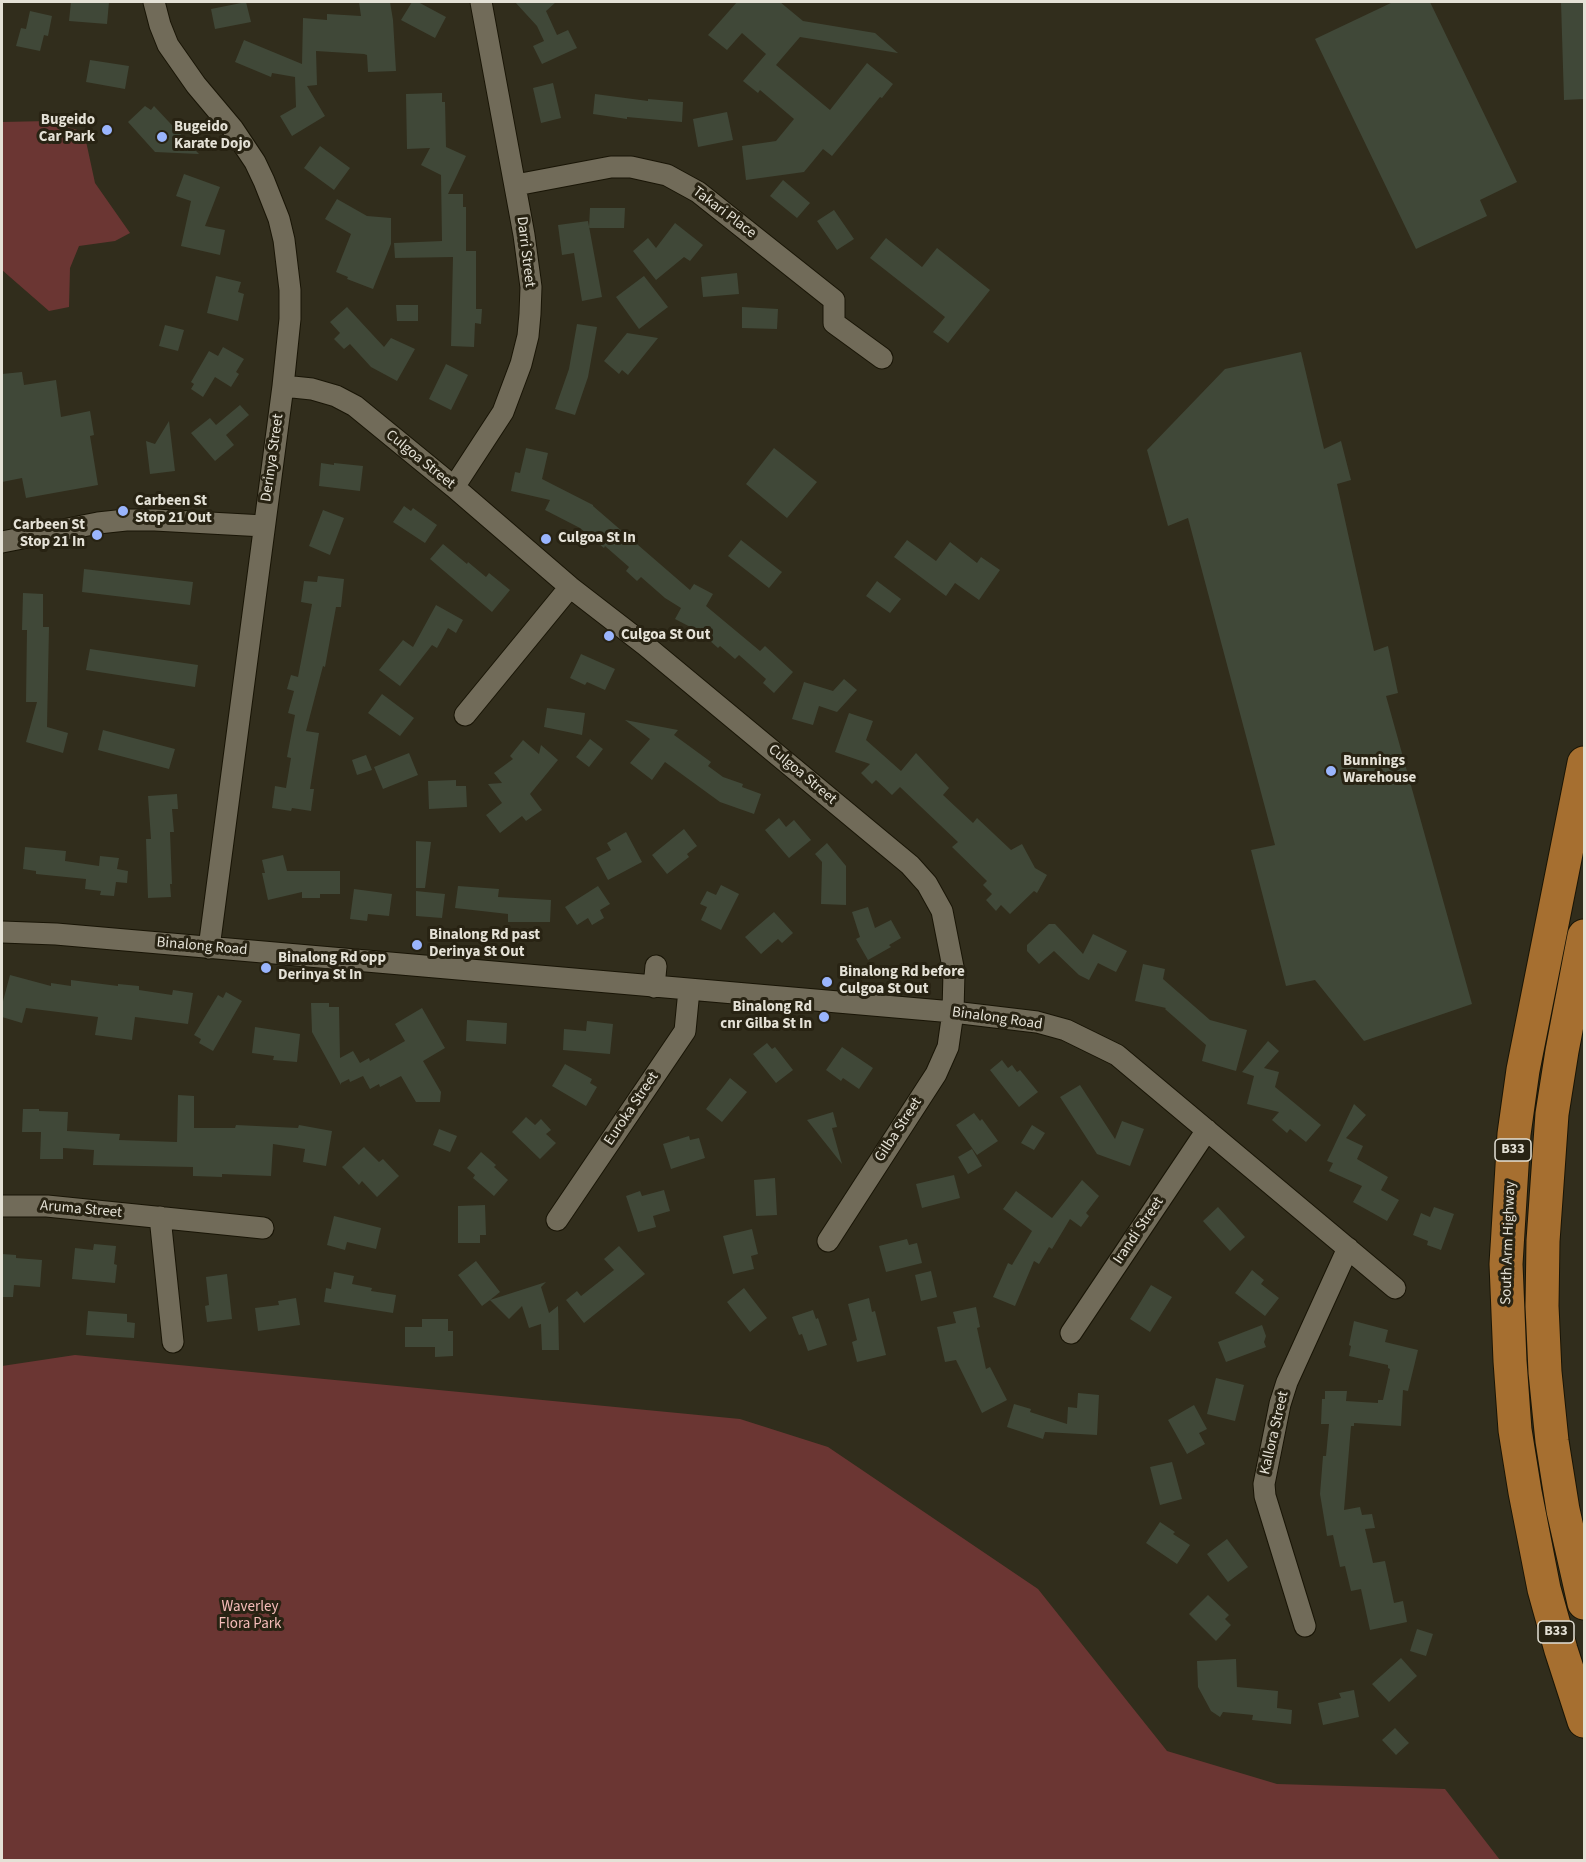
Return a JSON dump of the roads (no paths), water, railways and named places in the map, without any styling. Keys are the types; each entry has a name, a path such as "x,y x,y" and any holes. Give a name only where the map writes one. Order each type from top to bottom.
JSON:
{"main road":[{"name":"South Arm Highway","path":"1584,763 1523,1070 1514,1134 1506,1264 1515,1430 1525,1492 1544,1589 1584,1721"},
{"name":"B33","path":"1584,936 1552,1114 1546,1174 1542,1295 1545,1372 1552,1441 1563,1510 1584,1603"}],"street":[{"name":"Derinya Street","path":"154,2 168,45 245,146 264,181 279,219 288,261 290,290 283,386 209,948"},
{"name":"Darri Street","path":"454,487 503,412 521,364 528,336 531,287 516,185 482,2"},
{"name":"Takari Place","path":"516,185 611,167 631,167 667,175 698,192 834,300 834,323 882,358"},
{"name":"Culgoa Street","path":"283,386 312,389 346,400 916,871 927,884 942,911 954,972 953,1012"},
{"path":"2,542 98,523 126,520 155,519 264,526"},
{"path":"465,715 570,587"},
{"name":"Binalong Road","path":"2,932 56,934 953,1012 1036,1022 1066,1030 1125,1060 1395,1288"},
{"path":"654,987 656,966"},
{"name":"Euroka Street","path":"557,1220 685,1031 689,990"},
{"name":"Gilba Street","path":"828,1242 936,1074 948,1047 953,1012"},
{"name":"Irandi Street","path":"1071,1333 1207,1130"},
{"name":"Aruma Street","path":"2,1206 47,1206 263,1228"},
{"path":"160,1217 173,1342"},
{"name":"Kallora Street","path":"1305,1626 1265,1496 1264,1484 1280,1404 1287,1382 1348,1248"}],"place":[{"name":"Bugeido Car Park","path":"107,130"},
{"name":"Bugeido Karate Dojo","path":"162,137"},
{"name":"Carbeen St Stop 21 Out","path":"123,511"},
{"name":"Carbeen St Stop 21 In","path":"97,535"},
{"name":"Culgoa St In","path":"546,539"},
{"name":"Culgoa St Out","path":"609,636"},
{"name":"Bunnings Warehouse","path":"1331,771"},
{"name":"Binalong Rd past Derinya St Out","path":"417,945"},
{"name":"Binalong Rd opp Derinya St In","path":"266,968"},
{"name":"Binalong Rd before Culgoa St Out","path":"827,982"},
{"name":"Binalong Rd cnr Gilba St In","path":"824,1017"}],"park label":[{"name":"Waverley Flora Park","path":"250,1616"}]}
